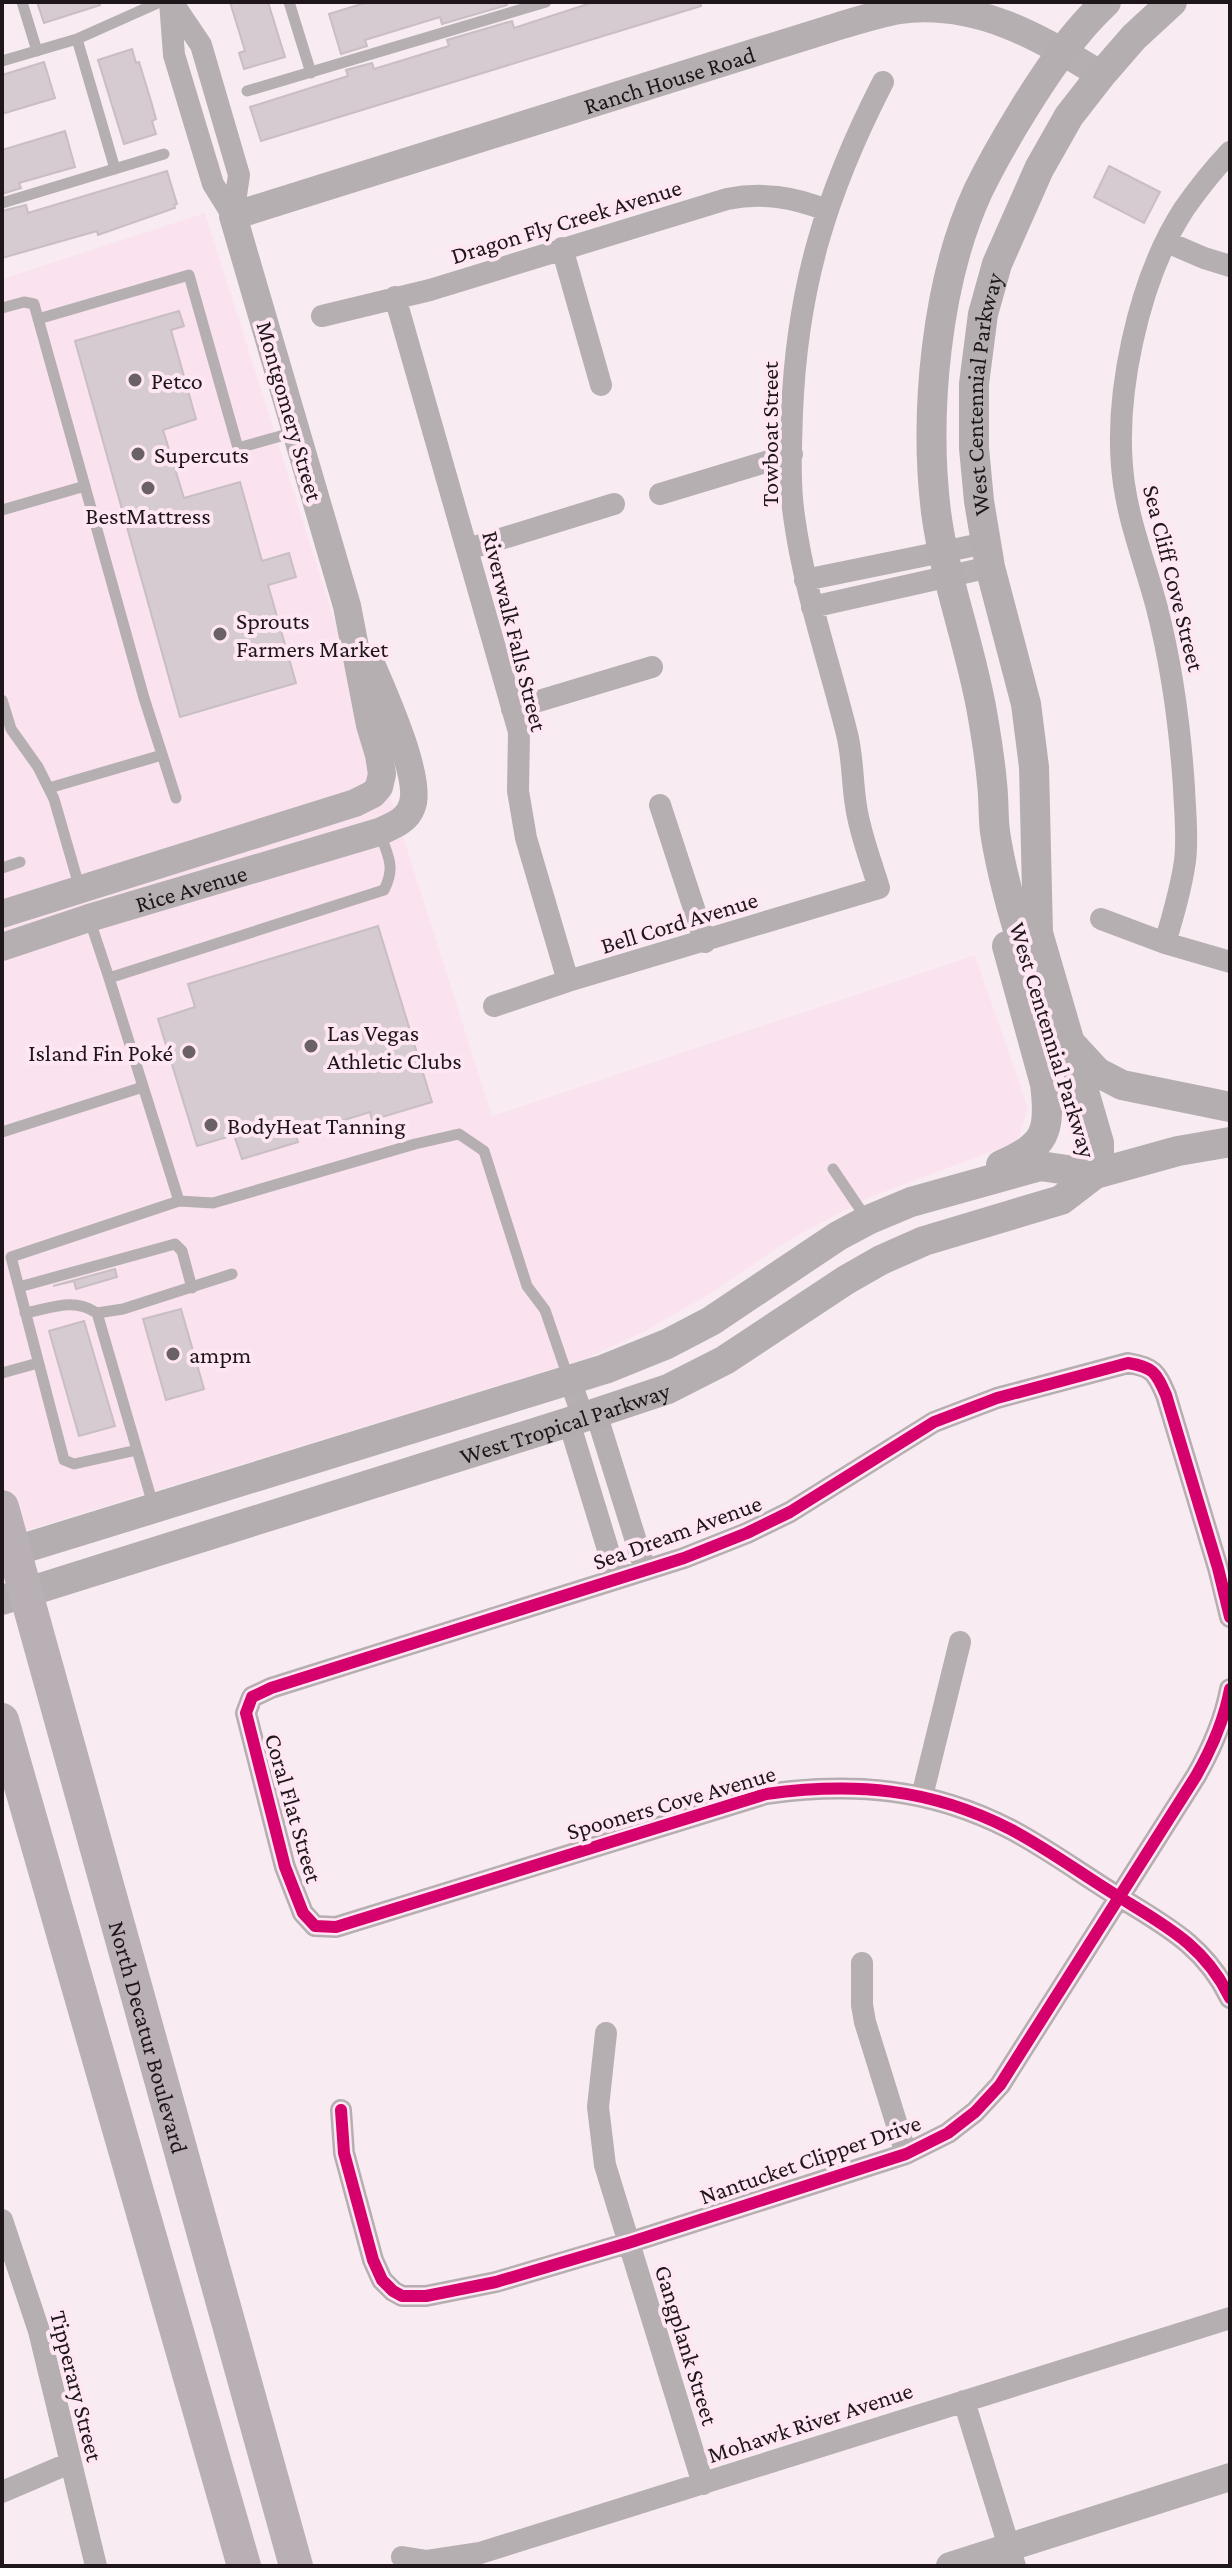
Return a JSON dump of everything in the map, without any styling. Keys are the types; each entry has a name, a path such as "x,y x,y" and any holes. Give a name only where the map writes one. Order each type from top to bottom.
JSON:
{"main road":[{"name":"West Centennial Parkway","path":"1095,1174 1078,1133 1013,915 995,830 992,782 979,698 945,564 936,510 932,450 933,382 943,309 957,252 977,194 1000,148 1062,50 1106,2"},
{"name":"West Centennial Parkway","path":"1095,1174 1099,1143 1038,933 1036,800 1026,704 988,555 974,448 974,384 983,314 997,264 1039,169 1069,116 1101,75 1134,37 1172,2"},
{"path":"911,1202 1024,1155 1036,1146 1045,1127 1048,1107 1045,1084 995,894 995,830"},
{"path":"1069,1042 1097,1072 1122,1085 1230,1107"},
{"name":"West Tropical Parkway","path":"14,1596 668,1389 725,1360 846,1280 924,1241 1061,1200 1095,1174 1178,1151 1230,1142"},
{"name":"West Tropical Parkway","path":"8,1554 570,1380 654,1349 711,1321 838,1236 911,1202 1040,1166 1095,1174"},
{"name":"North Decatur Boulevard","path":"2,1507 14,1596 296,2566"},
{"path":"2,1720 244,2566"}],"street":[{"name":"Montgomery Street","path":"171,2 201,45 239,175 233,216 347,606 382,774 379,787 373,794"},
{"name":"Ranch House Road","path":"233,216 854,11 942,9 1005,21 1062,50 1101,75"},
{"name":"Towboat Street","path":"879,888 856,808 853,762 805,580 794,514 792,454 799,318 806,283 826,210 865,116 883,82"},
{"name":"Sea Cliff Cove Street","path":"1165,943 1180,892 1185,857 1183,777 1173,681 1124,482 1122,422 1129,355 1149,284 1183,210 1230,152"},
{"name":"Dragon Fly Creek Avenue","path":"322,316 430,290 746,195 797,199 826,210"},
{"path":"1167,242 1230,266"},
{"path":"562,248 601,385"},
{"name":"Riverwalk Falls Street","path":"395,297 519,732 518,791 526,838 568,981"},
{"path":"660,494 792,454"},
{"path":"468,549 614,504"},
{"path":"805,580 945,564 988,555"},
{"path":"812,607 945,564"},
{"name":"Montgomery Street","path":"347,606 398,728 414,794 413,805 406,817 379,832"},
{"path":"512,709 652,667"},
{"name":"Rice Avenue","path":"2,914 355,803 373,794"},
{"path":"660,805 705,942"},
{"path":"225,844 369,825 379,832"},
{"name":"Rice Avenue","path":"2,947 379,832"},
{"name":"Bell Cord Avenue","path":"494,1006 879,888"},
{"path":"80,889 89,918"},
{"path":"1101,919 1165,943 1230,962"},
{"name":"Sea Dream Avenue","path":"252,1697 296,1679 717,1545 790,1512 910,1435 961,1410 1128,1363 1147,1366 1158,1377 1178,1431 1230,1617"},
{"path":"570,1380 583,1418 626,1507 645,1570"},
{"path":"583,1418 598,1516 617,1579"},
{"path":"598,1516 626,1507"},
{"path":"922,1796 960,1642"},
{"name":"Nantucket Clipper Drive","path":"341,2110 344,2153 373,2260 382,2280 402,2296 426,2296 473,2287 628,2243 906,2154 948,2133 975,2112 1000,2085 1214,1744 1226,1712 1230,1689"},
{"name":"Coral Flat Street","path":"252,1697 246,1713 273,1824 295,1896 303,1913 315,1926"},
{"name":"Spooners Cove Avenue","path":"315,1926 336,1927 766,1794 861,1787 922,1796 982,1815 1011,1830 1162,1922 1207,1961 1230,1998"},
{"path":"862,1963 865,2022 906,2154"},
{"name":"Gangplank Street","path":"606,2033 598,2107 605,2165 703,2484"},
{"name":"Tipperary Street","path":"2,2220 6,2244 39,2331 96,2566"},
{"name":"Mohawk River Avenue","path":"402,2557 427,2561 480,2553 1230,2318"},
{"path":"964,2401 1012,2557"},
{"path":"2,2492 70,2463"},
{"path":"950,2566 1012,2557 1230,2477"}],"lane":[{"path":"22,2 37,51"},
{"path":"2,61 77,39 160,2"},
{"path":"289,2 311,73"},
{"path":"247,91 546,2"},
{"path":"77,39 115,169"},
{"path":"2,203 164,154"},
{"path":"38,319 189,275 238,448 296,431"},
{"path":"2,308 24,302 34,304 176,798"},
{"path":"2,510 85,486"},
{"path":"2,700 15,735 38,767 54,799 80,889"},
{"path":"2,739 15,735"},
{"path":"49,788 162,755"},
{"path":"109,978 384,890 391,875 390,862 379,832"},
{"path":"2,868 20,862"},
{"path":"89,918 179,1201"},
{"path":"2,1132 143,1087"},
{"path":"137,1450 74,1464 64,1460 11,1257 179,1201 213,1203 459,1134 484,1151 527,1286 545,1310 570,1380"},
{"path":"833,1169 868,1220"},
{"path":"19,1287 175,1244 182,1251 192,1288"},
{"path":"25,1313 73,1304 84,1305 97,1313 123,1309 232,1274"},
{"path":"97,1313 154,1509"},
{"path":"2,1373 38,1363"}],"shaded area":[{"path":"205,213 492,1116 975,955 1028,1108 1017,1142 870,1197 789,1240 711,1293 643,1332 588,1358 2,1538 2,279"}],"building":[{"path":"37,2 99,2 100,5 44,23"},
{"path":"230,2 268,2 285,57 244,69 239,53 245,51"},
{"path":"368,2 506,2 507,5 442,24 440,17 365,40 367,46 341,54 329,14"},
{"path":"594,2 700,2 701,6 261,141 250,107 348,76 346,70 372,63 374,69 449,46 447,40 512,21 514,28"},
{"path":"132,49 151,101 156,134 124,144 98,60"},
{"path":"44,62 55,98 2,114 2,75"},
{"path":"65,131 75,167 19,183 21,188 2,194 2,150"},
{"path":"1109,166 1160,192 1144,223 1094,197"},
{"path":"167,171 177,204 175,208 98,235 97,231 2,258 2,211 26,205 28,213"},
{"name":"Sprouts Farmers Market","path":"179,311 184,326 171,330 196,419 163,430 184,498 240,482 262,561 289,553 296,577 268,585 296,683 180,717 75,341"},
{"name":"Las Vegas Athletic Clubs","path":"378,926 432,1102 372,1120 370,1112 296,1135 298,1142 242,1159 234,1135 197,1146 158,1019 195,1007 188,984"},
{"path":"115,1269 117,1277 76,1289 74,1281 53,1286"},
{"name":"ampm","path":"181,1309 204,1389 166,1400 143,1319"},
{"path":"84,1321 115,1426 79,1436 49,1331"}],"cycle path":[{"path":"1230,1617 1166,1395 1153,1372 1128,1363 997,1398 934,1422 790,1512 747,1533 684,1558 271,1688 252,1697 246,1713 285,1867 303,1913 315,1926 336,1927 766,1794 861,1789 921,1797 980,1815 1010,1829 1183,1939 1209,1964 1230,1998"},
{"path":"341,2110 344,2153 373,2260 382,2280 402,2296 426,2296 496,2282 906,2154 948,2133 975,2112 1000,2085 1196,1776 1217,1734 1230,1689"}],"place":[{"name":"Petco","path":"135,380"},
{"name":"Supercuts","path":"138,454"},
{"name":"BestMattress","path":"148,488"},
{"name":"Sprouts Farmers Market","path":"220,634"},
{"name":"Las Vegas Athletic Clubs","path":"311,1046"},
{"name":"Island Fin Poké","path":"189,1052"},
{"name":"BodyHeat Tanning","path":"211,1125"},
{"name":"ampm","path":"173,1354"}]}
